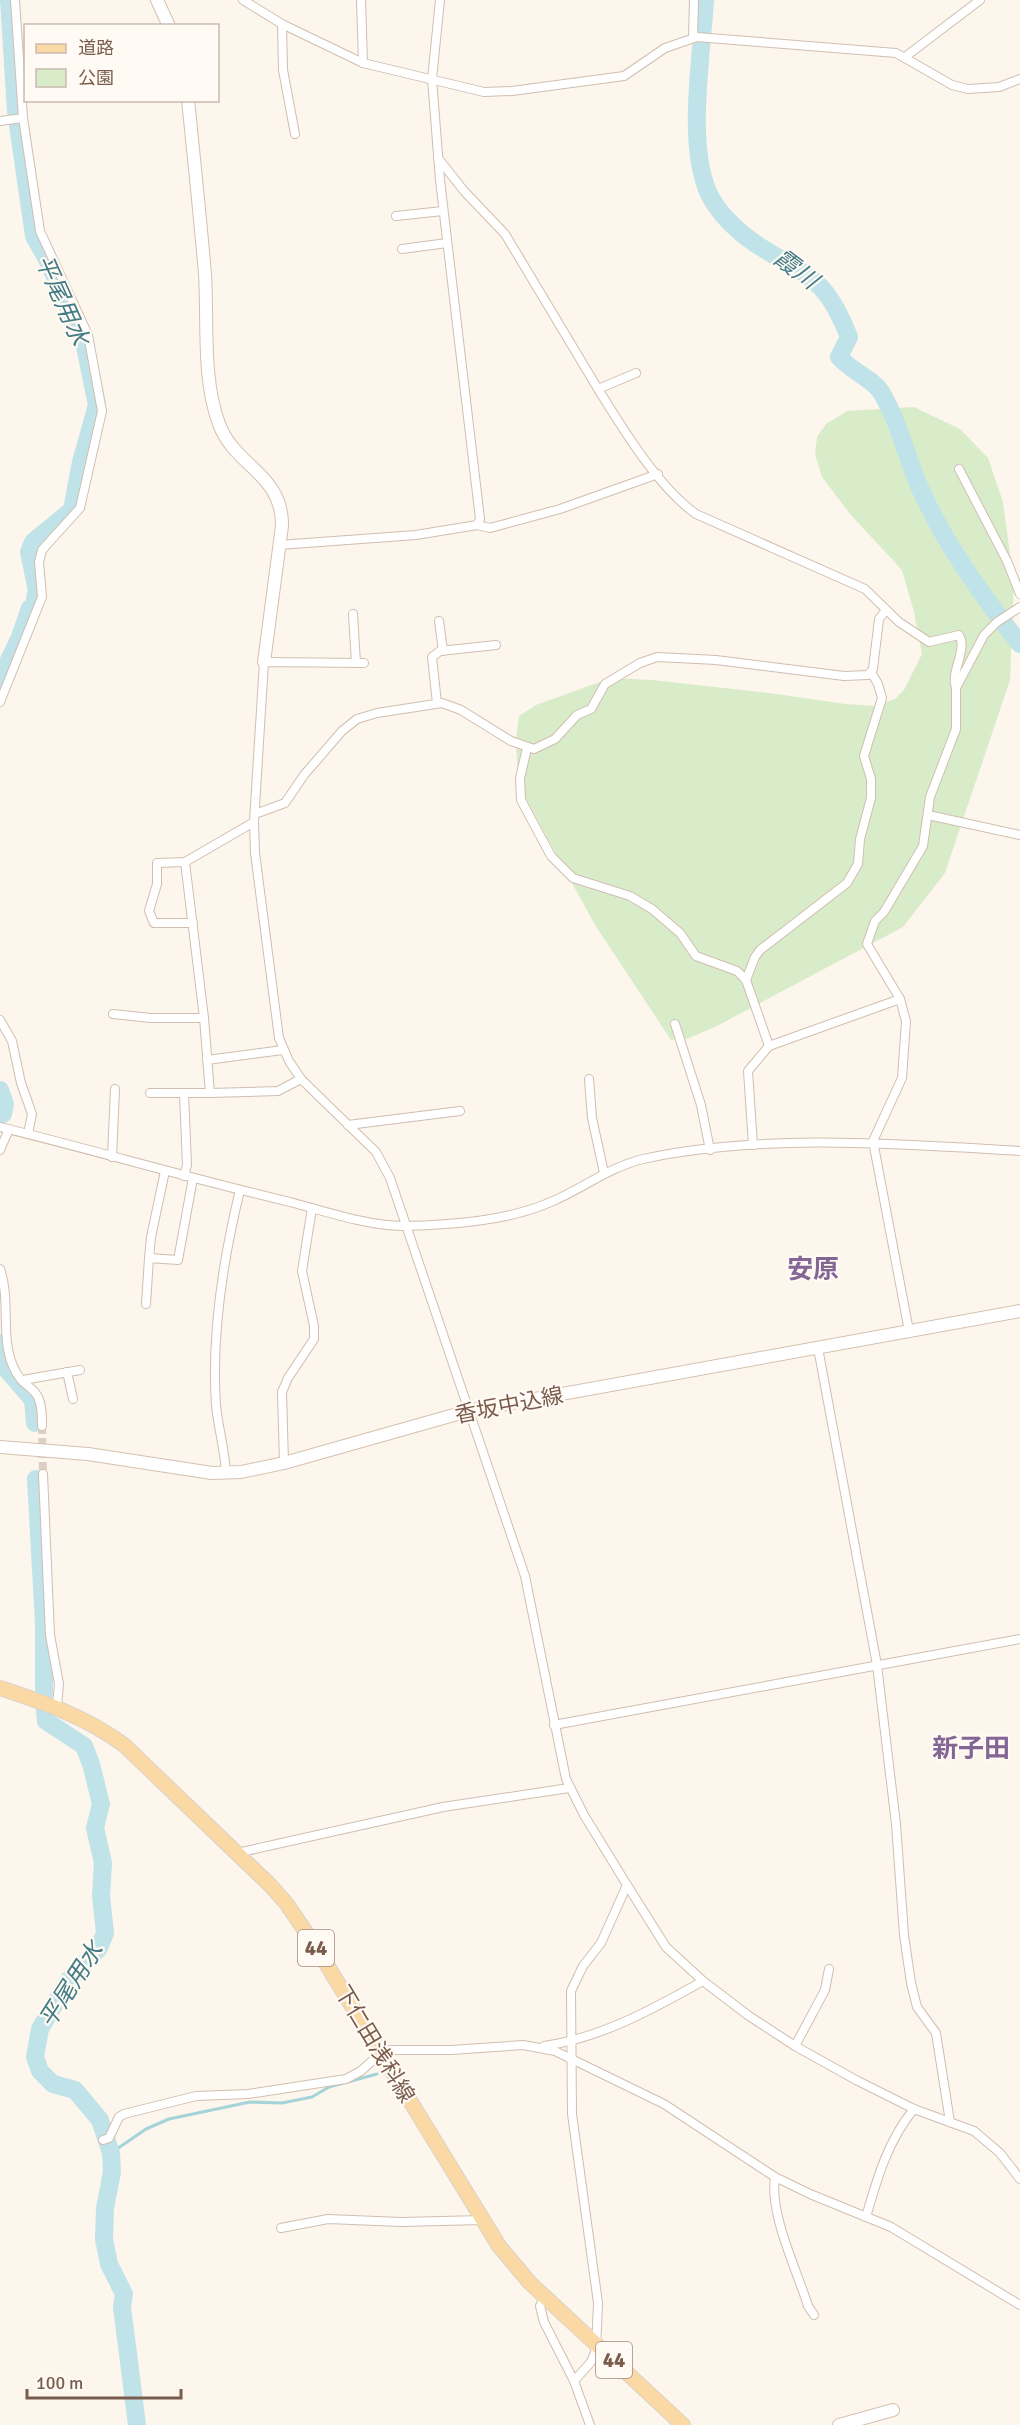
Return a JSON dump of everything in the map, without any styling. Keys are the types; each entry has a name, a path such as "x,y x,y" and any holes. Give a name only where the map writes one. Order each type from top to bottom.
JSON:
{"main road":[{"path":"157,0 168,24"},
{"path":"189,102 205,273 212,401 226,439 267,481 278,497 282,514 264,662"},
{"name":"香坂中込線","path":"0,1447 88,1454 196,1472 226,1474 284,1463 468,1411 1020,1311"},
{"name":"下仁田浅科線","path":"0,1688 57,1706 101,1728 124,1745 270,1885 299,1920 483,2220 518,2270 683,2425"},
{"path":"839,2425 893,2410"}],"street":[{"path":"0,702 42,597 39,562 42,550 80,508 102,411 88,335 40,231 23,118 15,0"},
{"path":"244,0 282,24 363,63 462,88 499,93 614,79 624,76 665,48 695,38 870,49 905,57 930,73 960,87 999,87 1020,79"},
{"path":"361,0 363,63"},
{"path":"440,0 432,79 443,211 476,476 480,519 477,525"},
{"path":"694,0 695,38"},
{"path":"905,57 980,0"},
{"path":"282,24 283,70 295,134"},
{"path":"0,121 23,118"},
{"path":"438,157 464,191 506,234 628,437 678,499 696,514 865,589 899,622 929,642 959,635 962,644 954,676 956,729 930,797 923,846 885,912 875,921 867,944 900,999 906,1021 905,1063 902,1078 873,1144 909,1331"},
{"path":"396,216 443,211"},
{"path":"402,249 447,243"},
{"path":"598,389 636,373"},
{"path":"958,469 1007,561 1020,594"},
{"path":"279,545 416,535 477,525 490,528 550,512 658,474"},
{"path":"956,688 978,642 997,622 1020,608"},
{"path":"746,980 760,950 839,890 858,864 860,839 871,798 871,779 864,756 882,698 871,672 879,619 886,610"},
{"path":"352,614 360,663 264,662 254,818 275,1015 283,1050 301,1079 382,1161 525,1575 554,1725 569,1788 666,1947 704,1981 795,2046 915,2109 974,2131 985,2139 1020,2179"},
{"path":"440,621 443,651"},
{"path":"437,703 432,657 443,651 496,645"},
{"path":"193,923 154,923 149,911 157,884 157,863 185,862 254,818 285,803 304,775 349,724 377,713 437,703 461,710 527,748 534,749 555,739 577,715 591,709 605,684 616,675 657,657 716,660 844,676 860,676 871,672"},
{"path":"527,748 520,778 521,800 539,829 544,845 564,871 573,878 630,896 652,909 680,933 696,956 728,966 746,980 769,1046"},
{"path":"928,815 1020,836"},
{"path":"185,862 204,1018 210,1093"},
{"path":"753,1145 748,1071 769,1046 900,999"},
{"path":"113,1014 151,1018 204,1018"},
{"path":"0,1020 8,1029 21,1083 32,1114 28,1134"},
{"path":"675,1024 701,1105 710,1150"},
{"path":"207,1060 283,1050"},
{"path":"150,1093 278,1091 301,1079"},
{"path":"589,1079 592,1118 604,1173"},
{"path":"112,1157 115,1089"},
{"path":"149,1258 178,1260 189,1177 184,1093"},
{"path":"348,1125 460,1111"},
{"path":"0,1150 5,1128 312,1208 374,1223 405,1226 501,1216 535,1208 604,1173 642,1160 710,1150 753,1145 873,1144 1020,1151"},
{"path":"146,1304 151,1237 165,1171"},
{"path":"226,1474 222,1431 216,1404 218,1324 222,1270 240,1190"},
{"path":"284,1463 282,1392 288,1378 314,1339 314,1326 302,1271 312,1208"},
{"path":"0,1269 4,1281 12,1366 41,1400 42,1426"},
{"path":"818,1348 877,1665 896,1824 904,1935 911,1983 917,2007 936,2033 950,2122"},
{"path":"23,1380 80,1370"},
{"path":"67,1372 73,1399"},
{"path":"43,1474 50,1635 59,1684 57,1706"},
{"path":"554,1725 1020,1639"},
{"path":"237,1853 443,1807 569,1788"},
{"path":"574,2381 591,2362 597,2344 597,2293 572,2114 572,1985 601,1943 627,1884"},
{"path":"795,2046 825,1990 829,1969"},
{"path":"106,2139 119,2117 124,2114 196,2096 248,2094 346,2079 361,2071 381,2052 388,2050 451,2050 523,2045 540,2047 571,2042 639,2015 704,1981"},
{"path":"540,2047 664,2104 775,2177 891,2227 1020,2305"},
{"path":"866,2217 887,2153 904,2121 915,2109"},
{"path":"775,2177 774,2192 785,2240 796,2265 808,2306 814,2315"},
{"path":"281,2228 328,2219 401,2222 483,2220"},
{"path":"545,2296 540,2306 544,2322 574,2381 590,2425"}],"green space":[{"path":"914,407 960,429 988,458 1003,502 1014,584 1010,680 945,873 903,927 717,1026 687,1039 671,1040 595,925 526,799 517,764 516,740 519,716 536,705 611,678 652,680 845,704 875,706 895,699 904,690 922,654 914,612 902,570 850,514 822,477 815,454 817,437 826,424 847,411"}],"waterway":[{"name":"平尾用水","path":"9,0 16,112"},
{"name":"霞川","path":"705,0 697,125 698,151 702,174 709,194 723,215 742,234 813,280 832,301 849,337 839,357 881,392 897,426 919,486 940,528 978,588 1020,644"},
{"name":"平尾用水","path":"18,125 34,236 48,261 84,342 97,405 81,462 72,510 33,542 29,552 37,591 35,598"},
{"name":"平尾用水","path":"0,679 20,637 30,608"},
{"name":"平尾用水","path":"0,1090 5,1104 3,1114"},
{"name":"平尾用水","path":"0,1343 4,1366 33,1400 35,1423"},
{"name":"平尾用水","path":"36,1479 44,1624 44,1693"},
{"name":"平尾用水","path":"45,1711 46,1721 84,1746 91,1764 101,1804 95,1828 103,1863 101,1896 105,1933 99,1948 68,1981 40,2029 35,2057 40,2071 53,2084 75,2090 100,2120 111,2153 112,2172 105,2208 104,2239 109,2264 124,2294 122,2307 137,2425"},
{"path":"111,2153 146,2129 169,2119 250,2102 282,2103 312,2097 329,2087 377,2074"}],"tunnel":[{"path":"42,1426 43,1474"}],"district":[{"name":"安原","path":"813,1270"},
{"name":"新子田","path":"971,1749"}]}
